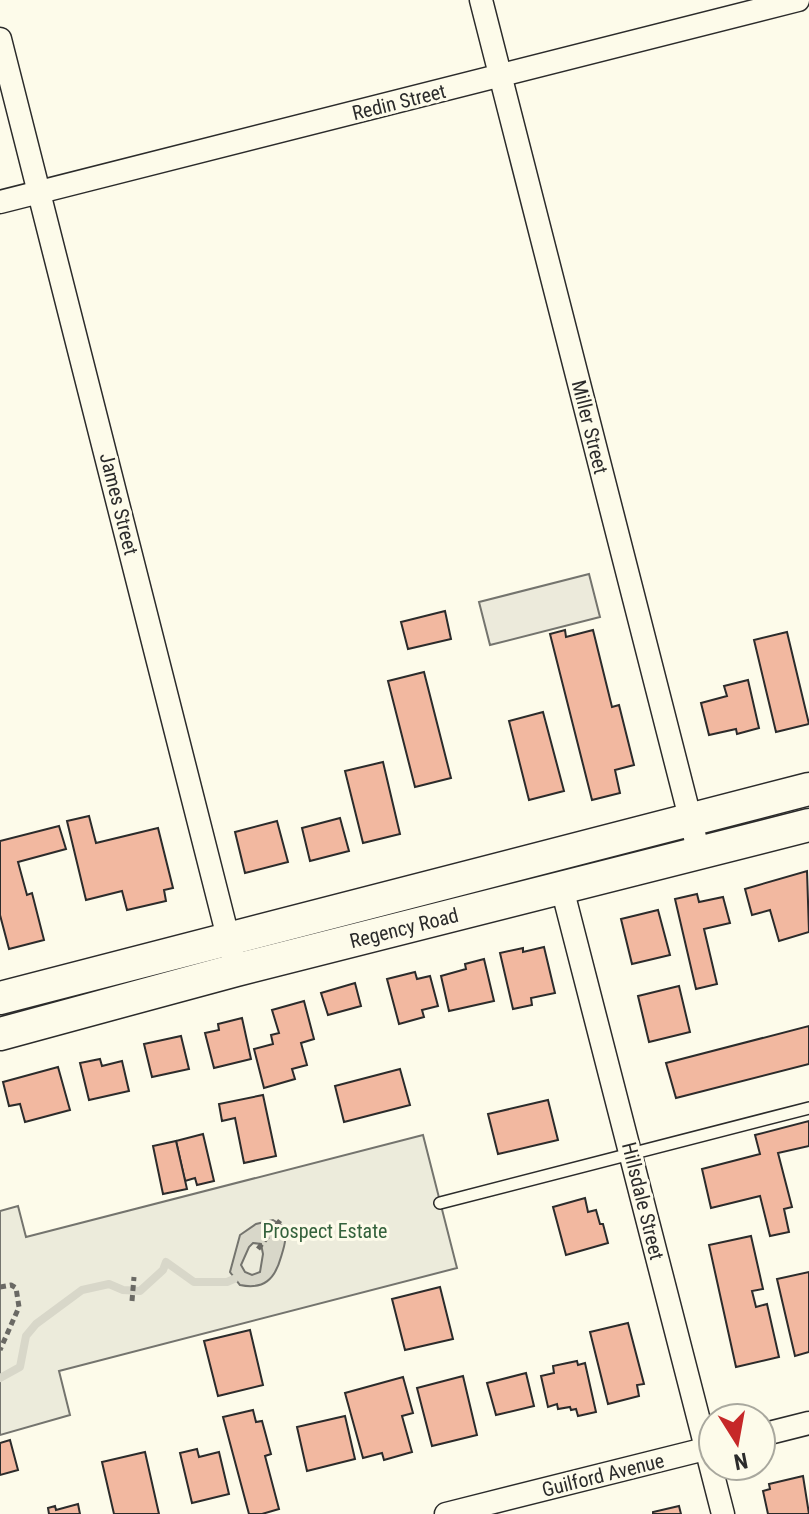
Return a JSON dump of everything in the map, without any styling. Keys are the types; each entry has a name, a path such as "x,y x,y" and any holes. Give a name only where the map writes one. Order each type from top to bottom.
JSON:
{"main road":[{"name":"Regency Road","path":"0,1034 232,955 690,820 809,789"},
{"name":"Regency Road","path":"0,998 562,888 809,825"}],"street":[{"name":"Miller Street","path":"481,0 699,853"},
{"name":"Redin Street","path":"0,202 798,0"},
{"name":"James Street","path":"0,39 232,955"},
{"name":"Hillsdale Street","path":"562,888 697,1403"},
{"path":"777,1431 809,1423"},
{"name":"Guilford Avenue","path":"446,1514 697,1451"},
{"name":"Hillsdale Street","path":"716,1482 723,1514"}],"lane":[{"path":"440,1203 809,1108"}],"path":[{"path":"258,1249 282,1218"},
{"path":"132,1301 134,1277"},
{"path":"0,1287 11,1285 16,1288 19,1298 19,1307 0,1350"}],"green space":[{"name":"Prospect Estate","path":"423,1135 457,1268 59,1371 70,1415 0,1435 0,1211 18,1206 26,1237"}],"shaded area":[{"path":"589,574 600,617 490,645 479,602"},
{"path":"273,1220 283,1226 284,1248 272,1277 256,1286 240,1285 230,1272 240,1235 256,1224","holes":["253,1243 261,1244 260,1272 252,1275 245,1272 241,1265 249,1247"]}],"building":[{"path":"445,611 451,639 408,649 401,622"},
{"path":"565,630 566,637 593,630 612,707 619,705 634,765 615,770 620,793 592,800 550,634"},
{"path":"787,632 809,724 776,732 754,640"},
{"path":"424,672 451,778 415,787 388,681"},
{"path":"748,680 759,728 737,734 736,729 709,735 701,703 727,696 724,686"},
{"path":"543,712 564,791 529,800 509,721"},
{"path":"383,762 400,834 363,843 345,771"},
{"path":"89,816 96,843 158,828 173,888 164,890 166,901 127,910 122,891 86,900 67,821"},
{"path":"340,818 349,851 310,861 302,828"},
{"path":"277,821 288,862 245,873 235,832"},
{"path":"59,826 66,849 18,862 27,895 32,893 44,940 9,949 0,915 0,841"},
{"path":"807,871 809,932 779,941 770,910 752,915 745,889"},
{"path":"697,894 699,902 723,897 730,923 704,929 717,984 696,989 675,899"},
{"path":"658,910 670,955 632,964 621,919"},
{"path":"544,947 555,993 531,998 532,1005 513,1009 500,953"},
{"path":"484,959 494,1001 449,1011 441,976 466,969 465,964"},
{"path":"415,972 417,979 430,976 438,1006 422,1010 424,1017 399,1024 387,979"},
{"path":"355,983 361,1006 328,1015 321,993"},
{"path":"679,986 690,1032 649,1042 638,996"},
{"path":"304,1001 314,1039 301,1043 307,1065 292,1069 295,1079 264,1088 254,1049 273,1044 271,1035 279,1033 272,1010"},
{"path":"242,1018 251,1059 214,1068 205,1033 219,1030 218,1024"},
{"path":"809,1026 809,1064 676,1098 666,1063"},
{"path":"181,1036 189,1069 152,1077 144,1044"},
{"path":"100,1059 102,1066 122,1061 129,1091 89,1100 80,1063"},
{"path":"58,1067 70,1110 25,1122 20,1104 9,1106 3,1082"},
{"path":"400,1069 410,1105 344,1122 335,1086"},
{"path":"263,1095 276,1156 244,1163 235,1118 222,1121 219,1104"},
{"path":"548,1100 558,1140 498,1154 488,1114"},
{"path":"809,1121 809,1146 778,1153 792,1207 784,1209 789,1232 770,1236 760,1196 711,1208 702,1169 760,1154 755,1135"},
{"path":"203,1134 214,1181 197,1185 195,1178 185,1181 176,1141"},
{"path":"176,1141 187,1189 163,1194 153,1146"},
{"path":"585,1198 588,1212 596,1210 608,1243 566,1255 553,1207"},
{"path":"751,1236 763,1289 752,1291 756,1307 767,1304 779,1357 736,1367 709,1245"},
{"path":"809,1272 809,1352 795,1356 777,1279"},
{"path":"440,1287 453,1339 405,1350 392,1299"},
{"path":"628,1323 644,1384 637,1385 639,1396 608,1404 590,1332"},
{"path":"250,1330 263,1385 218,1396 204,1341"},
{"path":"577,1361 578,1365 585,1363 596,1412 578,1416 576,1409 571,1410 570,1407 558,1409 557,1404 548,1407 541,1376 554,1373 553,1366"},
{"path":"526,1373 534,1406 496,1415 487,1383"},
{"path":"463,1376 477,1435 432,1446 417,1388"},
{"path":"403,1377 413,1413 402,1416 412,1452 384,1460 382,1453 363,1458 345,1393"},
{"path":"253,1410 256,1422 262,1421 271,1454 265,1456 279,1509 262,1514 249,1514 223,1417"},
{"path":"345,1416 355,1459 307,1471 297,1427"},
{"path":"10,1440 18,1470 0,1475 0,1443"},
{"path":"197,1449 199,1457 219,1452 229,1494 192,1503 180,1453"},
{"path":"145,1452 159,1514 114,1514 102,1462"},
{"path":"803,1476 809,1514 768,1514 763,1491 770,1489 769,1484"},
{"path":"78,1504 80,1514 49,1514 48,1508 55,1506 56,1510"},
{"path":"679,1506 681,1514 653,1514 653,1512"}],"waterway":[{"path":"0,1378 20,1367 26,1336 36,1324 82,1290 109,1284 123,1290 140,1291 163,1270 166,1262 194,1282 227,1282 234,1279"}]}
